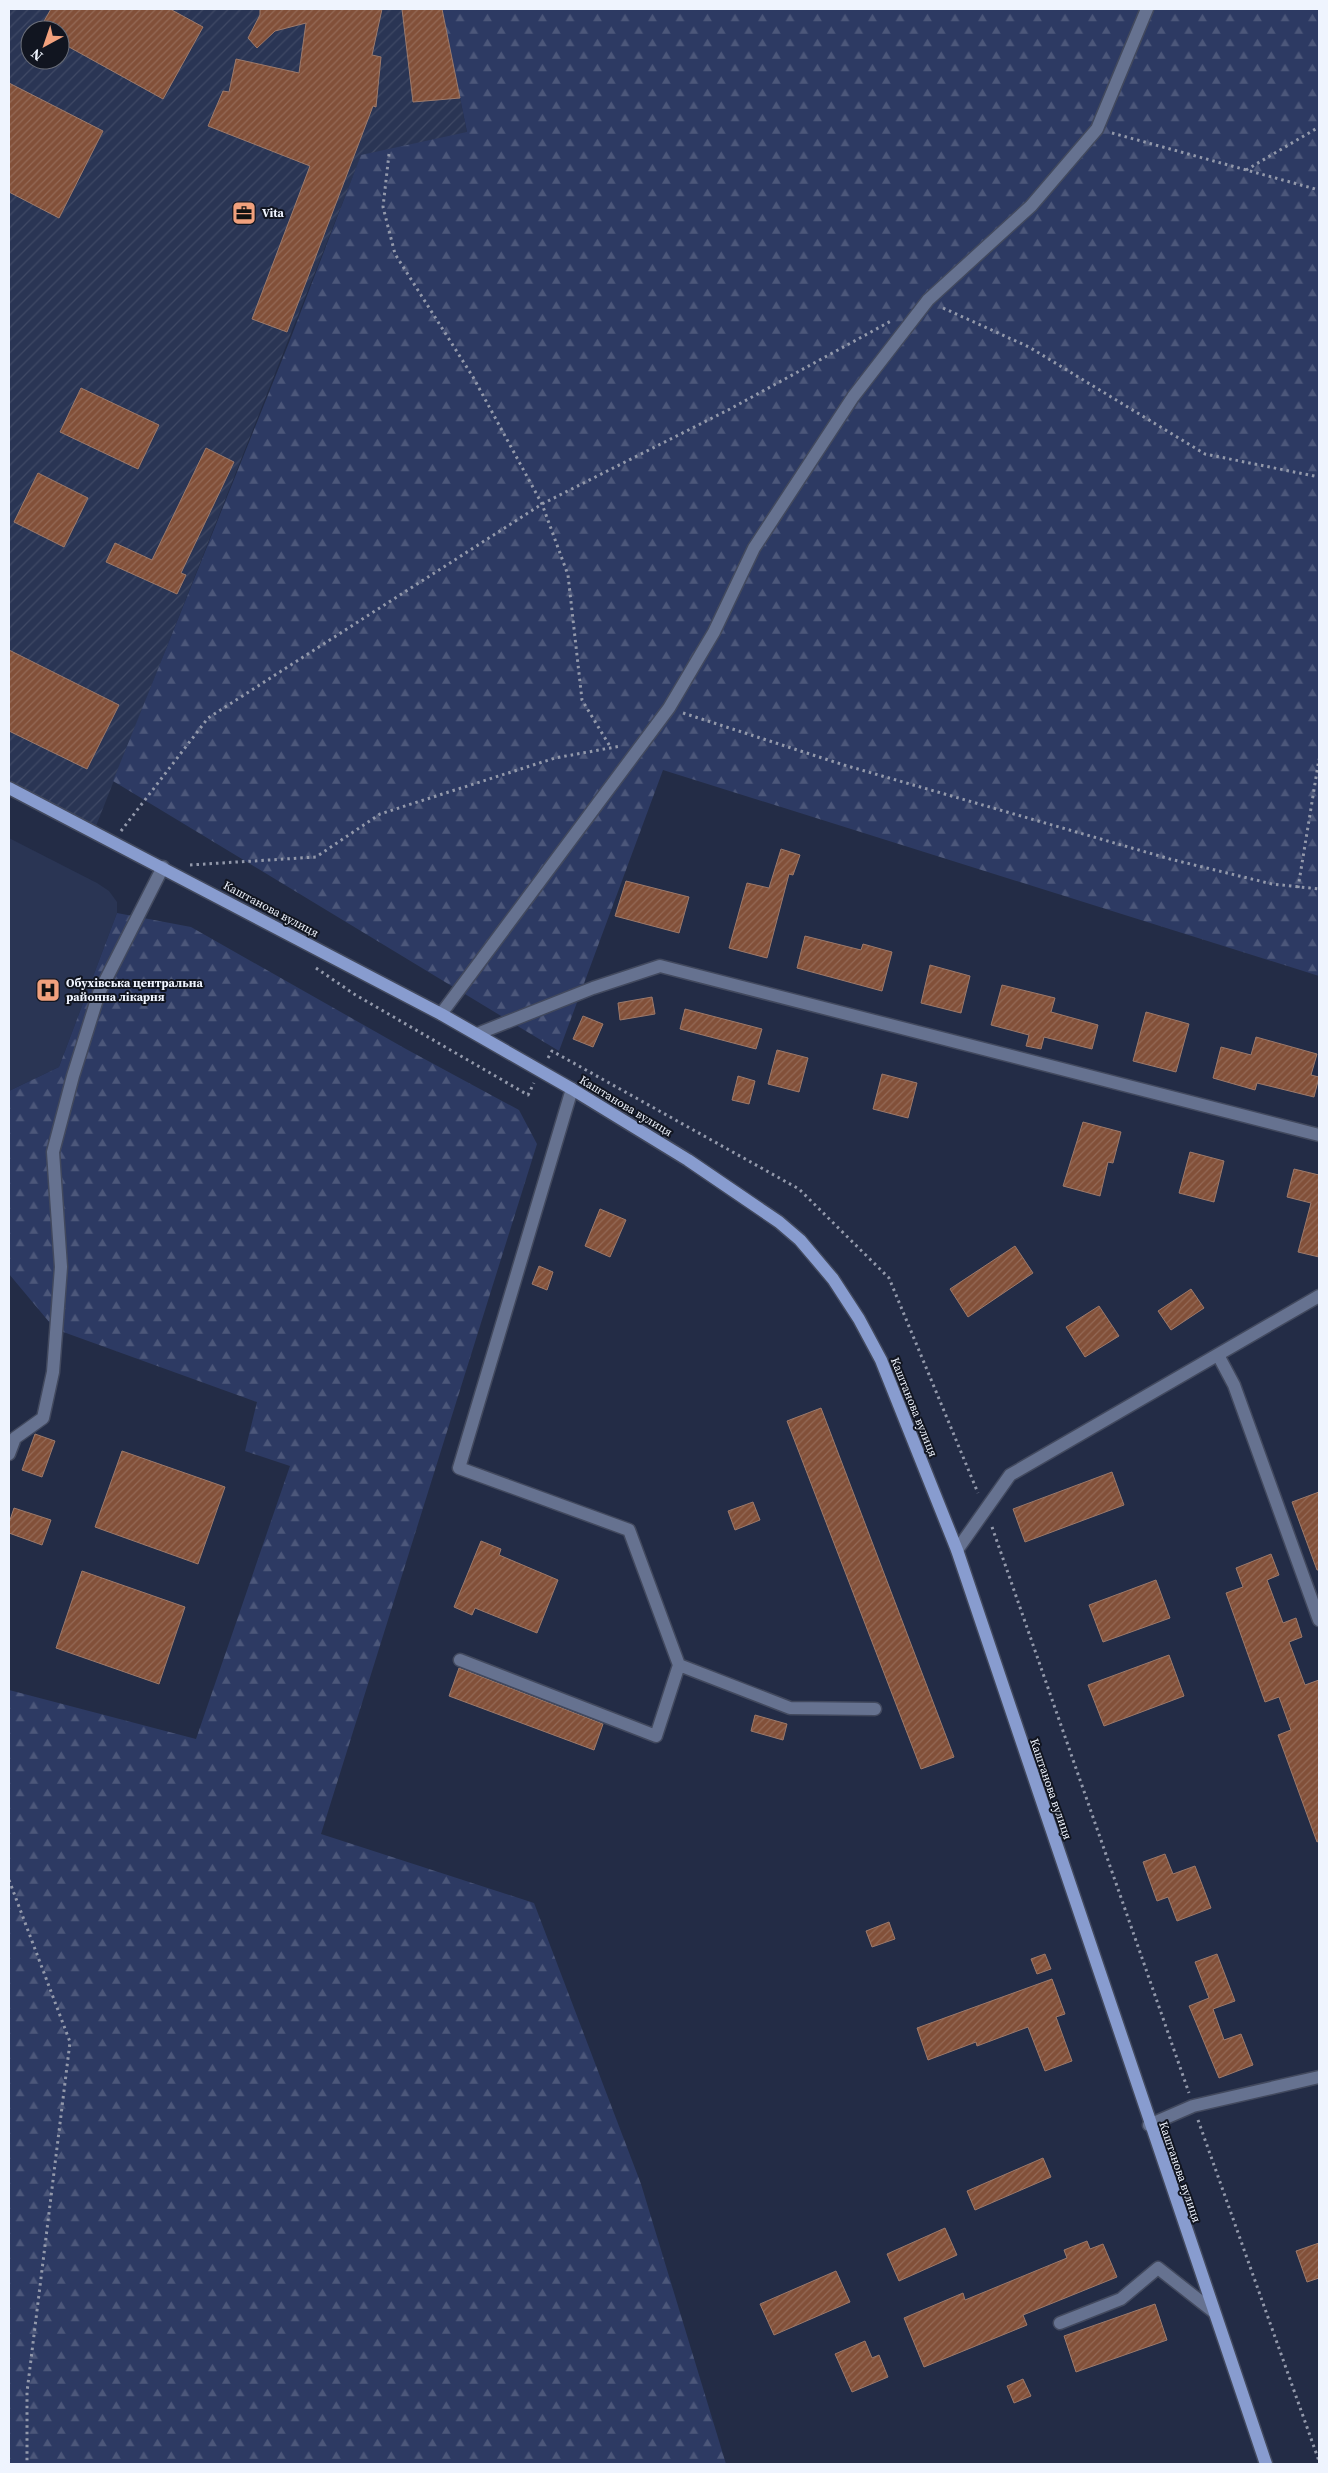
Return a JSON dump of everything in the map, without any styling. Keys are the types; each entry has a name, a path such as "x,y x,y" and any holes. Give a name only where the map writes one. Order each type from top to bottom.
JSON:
{"main road":[{"name":"Каштанова вулиця","path":"9,788 441,1014 572,1089 642,1131 754,1204 800,1240 827,1272 859,1319 881,1360 956,1550 1149,2125 1266,2464"}],"street":[{"path":"441,1014 668,708 714,632 754,548 852,397 928,300 1031,206 1096,129 1147,9"},
{"path":"9,1454 15,1438 43,1418 53,1372 61,1267 53,1152 99,992 163,867"},
{"path":"477,1034 593,988 660,966 1319,1135"},
{"path":"460,1660 656,1736 679,1665 628,1530 458,1468 572,1089"},
{"path":"956,1550 1010,1475 1319,1296"},
{"path":"1218,1355 1234,1385 1319,1620"},
{"path":"679,1665 790,1708 875,1709"},
{"path":"1149,2125 1193,2106 1319,2077"},
{"path":"1060,2323 1121,2299 1158,2268 1214,2312"}],"path":[{"path":"1245,170 1319,127"},
{"path":"1096,129 1319,190"},
{"path":"389,154 383,207 395,254 473,377 542,504 568,575 582,700 611,748"},
{"path":"928,300 1029,348 1204,454 1319,477"},
{"path":"114,842 208,718 542,504 730,410 893,320"},
{"path":"668,708 844,765 1170,859 1298,888 1319,889"},
{"path":"163,867 316,857 380,814 555,758 644,742"},
{"path":"1298,888 1319,758"},
{"path":"311,965 354,994 528,1095"},
{"path":"9,1880 70,2042 27,2392 27,2464"}],"shaded area":[{"path":"9,9 442,9 467,133 361,156 94,831 9,788"},
{"name":"Обухівська центральна районна лікарня","path":"9,838 109,891 117,902 117,913 59,1067 9,1091"}],"green space":[{"path":"442,9 1319,9 1319,976 663,770 559,1051 113,781 290,340 361,155 467,132"},
{"path":"117,913 191,927 406,1049 519,1110 537,1144 321,1834 534,1903 641,2184 726,2464 9,2464 9,1690 196,1739 290,1466 245,1451 257,1402 55,1329 9,1274 9,1091 59,1067"}],"building":[{"path":"51,9 170,9 203,27 163,99 70,48 70,20 45,20"},
{"path":"260,9 382,9 372,55 381,57 376,107 373,106 287,332 252,319 310,166 208,126 223,91 229,92 236,59 299,73 306,23 275,31 257,48 248,38 260,15"},
{"path":"402,9 442,9 460,98 413,102"},
{"path":"9,83 103,131 59,218 9,192"},
{"path":"81,388 159,425 138,469 60,432"},
{"path":"206,448 234,462 181,573 186,575 177,594 106,562 115,543 152,560"},
{"path":"38,473 88,498 64,547 14,522"},
{"path":"9,650 119,705 87,769 9,731"},
{"path":"781,849 800,855 793,875 789,874 767,958 729,948 747,883 769,888"},
{"path":"626,881 689,897 679,933 615,916"},
{"path":"805,936 861,950 863,944 892,952 882,991 797,968"},
{"path":"930,965 970,976 961,1013 921,1003"},
{"path":"1002,985 1055,998 1051,1012 1098,1025 1092,1049 1044,1037 1041,1049 1026,1046 1029,1035 991,1025"},
{"path":"652,997 655,1014 620,1020 618,1003"},
{"path":"685,1009 762,1029 756,1049 680,1029"},
{"path":"1146,1012 1189,1024 1176,1072 1133,1061"},
{"path":"583,1016 603,1024 593,1047 573,1039"},
{"path":"1256,1037 1317,1054 1311,1075 1319,1077 1314,1097 1257,1083 1255,1090 1213,1078 1221,1047 1251,1055"},
{"path":"777,1050 808,1058 799,1092 768,1084"},
{"path":"882,1074 917,1083 908,1118 873,1109"},
{"path":"738,1076 755,1081 749,1104 732,1100"},
{"path":"1083,1122 1121,1132 1113,1163 1108,1162 1100,1196 1063,1186"},
{"path":"1190,1152 1224,1161 1214,1202 1179,1193"},
{"path":"1294,1169 1319,1175 1319,1257 1298,1252 1311,1203 1287,1197"},
{"path":"600,1209 626,1220 610,1257 585,1246"},
{"path":"1015,1246 1033,1273 968,1317 950,1289"},
{"path":"539,1266 553,1272 547,1290 532,1284"},
{"path":"1191,1289 1204,1308 1171,1330 1158,1311"},
{"path":"1099,1306 1119,1336 1085,1357 1066,1327"},
{"path":"821,1408 954,1757 921,1769 787,1421"},
{"path":"35,1434 55,1441 42,1477 22,1470"},
{"path":"122,1451 225,1487 198,1564 95,1527"},
{"path":"1112,1472 1124,1505 1025,1542 1013,1509"},
{"path":"1319,1492 1319,1570 1317,1570 1292,1502"},
{"path":"753,1502 760,1520 735,1530 728,1511"},
{"path":"14,1508 51,1520 42,1545 9,1533 9,1523"},
{"path":"481,1541 501,1549 499,1555 558,1580 537,1633 475,1608 472,1615 454,1607"},
{"path":"1271,1554 1279,1575 1267,1580 1283,1623 1296,1618 1302,1637 1289,1642 1305,1685 1319,1680 1319,1841 1317,1842 1278,1735 1291,1730 1279,1697 1265,1702 1226,1593 1243,1587 1236,1568"},
{"path":"82,1571 185,1607 159,1684 56,1648"},
{"path":"1156,1580 1170,1618 1103,1642 1089,1605"},
{"path":"1169,1655 1184,1696 1104,1726 1088,1685"},
{"path":"459,1668 603,1724 594,1750 449,1696"},
{"path":"755,1715 787,1724 783,1740 751,1731"},
{"path":"1165,1854 1173,1874 1195,1866 1211,1908 1177,1921 1168,1897 1157,1901 1143,1862"},
{"path":"889,1922 895,1939 872,1947 866,1931"},
{"path":"1045,1954 1051,1969 1037,1974 1031,1959"},
{"path":"1217,1954 1235,2001 1213,2009 1224,2040 1241,2034 1253,2065 1219,2078 1189,2006 1209,1998 1195,1962"},
{"path":"1052,1979 1065,2014 1056,2017 1072,2061 1045,2071 1028,2027 977,2046 976,2042 928,2060 917,2028"},
{"path":"1043,2158 1051,2177 975,2210 967,2191"},
{"path":"945,2228 957,2255 899,2281 887,2254"},
{"path":"1087,2241 1090,2249 1103,2244 1117,2277 1023,2315 1027,2325 924,2367 904,2318 963,2293 965,2300 1067,2258 1064,2250"},
{"path":"1319,2243 1319,2278 1307,2282 1296,2251"},
{"path":"836,2271 850,2302 774,2335 760,2304"},
{"path":"1155,2304 1167,2340 1076,2372 1064,2336"},
{"path":"865,2341 872,2358 879,2355 888,2377 852,2392 835,2354"},
{"path":"1023,2379 1031,2396 1014,2403 1007,2386"}],"place":[{"name":"Vita","path":"244,213"},
{"name":"Обухівська центральна районна лікарня","path":"48,990"}]}
